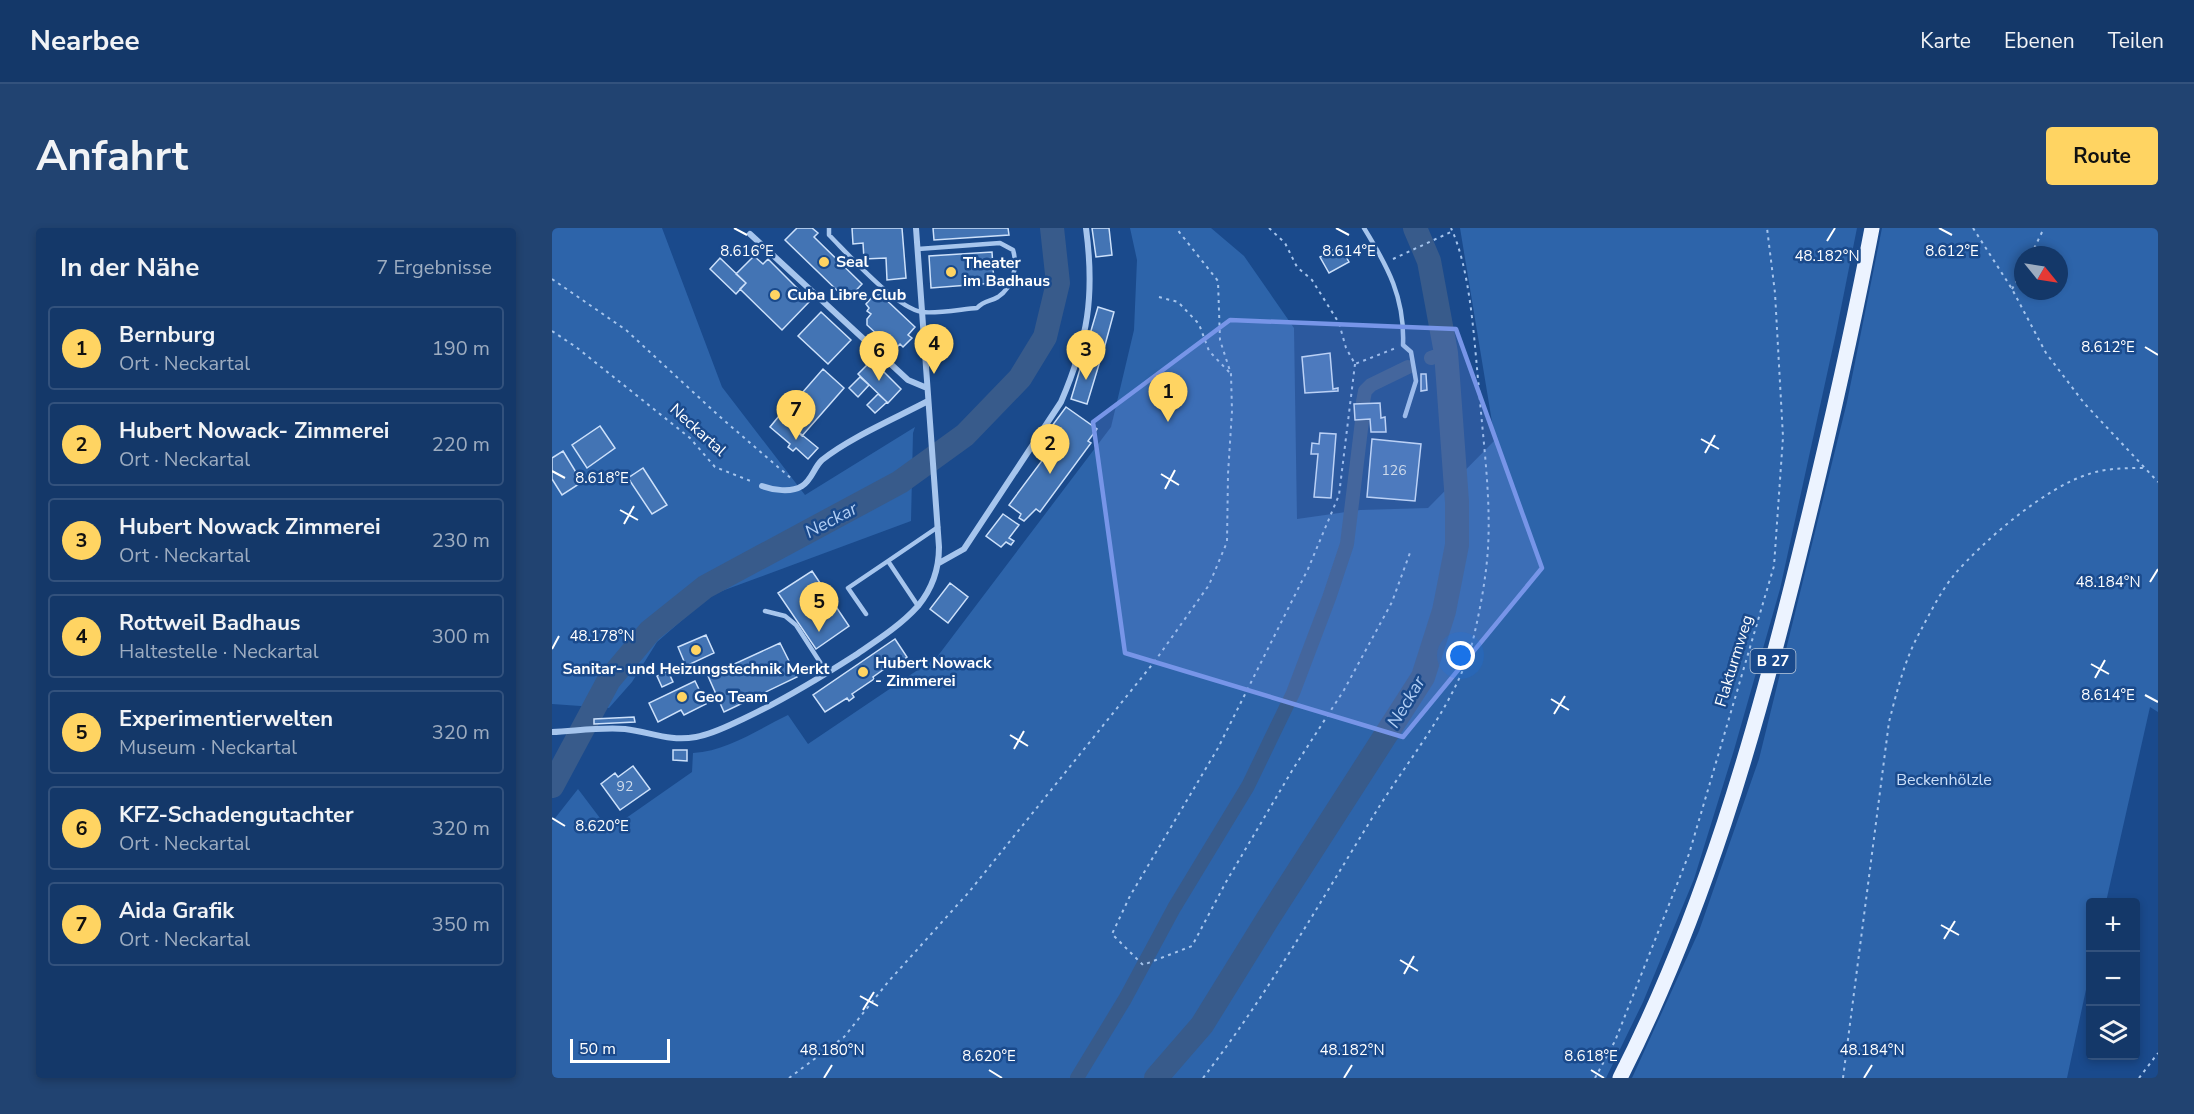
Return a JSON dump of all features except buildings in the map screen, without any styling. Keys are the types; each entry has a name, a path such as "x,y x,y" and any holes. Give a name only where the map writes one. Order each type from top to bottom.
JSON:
{"main road":[{"name":"B 27","path":"1620,1078 1671,970 1750,745 1813,500 1872,228"}],"street":[{"path":"552,732 624,729 666,738 700,736 717,731 766,708 827,673 884,635 918,606 933,581 939,563 937,507 916,228"},
{"path":"939,563 964,549 1064,393 1072,376 1087,323 1091,276 1086,228"},
{"path":"750,234 908,380 927,388"},
{"path":"762,486 788,490 801,487 809,480 819,462 928,401"}],"lane":[{"path":"829,228 830,235 883,288 913,309 922,312 977,308 984,301 995,299 1003,293 1015,268 1013,250 1000,243 918,249"},
{"path":"1364,228 1385,262 1403,314 1403,345 1411,352 1416,381 1405,416"},
{"path":"866,614 848,588 938,527"},
{"path":"888,561 918,606"},
{"path":"765,610 785,616 796,625 827,673"}],"path":[{"path":"789,1078 844,1037 888,982 969,892 1155,661 1209,585 1227,542 1232,411 1231,374 1220,340 1218,281 1176,228"},
{"path":"1269,228 1285,243 1297,267 1312,280 1340,323 1346,348 1355,364 1339,495 1308,569 1218,748 1130,896 1112,934 1143,965 1192,946 1226,882 1344,690 1392,602 1411,550"},
{"name":"Flakturmweg","path":"1595,1078 1615,1041 1689,854 1774,566 1783,437 1775,293 1767,228"},
{"path":"1973,228 2012,289 2046,353 2084,402 2158,482"},
{"path":"2035,246 2044,228"},
{"path":"1203,1078 1228,1046 1281,968 1374,814 1432,727 1457,683 1472,643 1482,596 1488,547 1486,474 1473,328 1466,279 1452,230 1385,262"},
{"path":"552,279 626,330 719,416 801,487"},
{"path":"1159,297 1178,302 1199,324 1209,351 1231,374"},
{"name":"Neckartal","path":"552,331 576,346 690,438 715,467 762,486"},
{"path":"1355,364 1403,345"},
{"path":"1843,1078 1889,722 1900,681 1919,632 1953,576 2028,507 2061,486 2089,474 2117,468 2144,468"},
{"path":"2139,1078 2158,1053"}],"highlighted area":[{"path":"1230,320 1456,329 1542,568 1403,737 1125,653 1093,422"}],"green space":[{"path":"552,228 662,228 722,387 805,495 915,427 911,521 711,595 657,642 632,682 609,708 552,704"},
{"path":"1130,228 1211,228 1244,256 1294,328 1297,519 1360,510 1428,508 1495,440 1460,228 1857,228 1780,589 1734,750 1694,879 1643,1002 1606,1078 552,1078 552,822 578,789 609,830 692,772 693,753 730,744 788,715 808,744 937,657 1111,427 1134,330 1137,260"},
{"name":"Beckenhölzle","path":"1882,228 2158,228 2158,712 2150,707 2107,898 2086,898 2086,990 2067,1078 1632,1078 1699,931 1759,759 1847,402"}],"waterway":[{"name":"Neckar","path":"552,786 609,680 650,631 705,587 900,482 965,435 1020,378 1045,337 1058,283 1052,228"},
{"name":"Neckar","path":"1156,1078 1202,1025 1423,677 1444,611 1457,545 1457,502 1448,379 1446,353 1429,261 1415,228"},
{"path":"1431,358 1446,353"},
{"path":"1363,402 1365,391 1371,385 1408,367"},
{"path":"1077,1078 1125,999 1174,908 1248,786 1293,693 1347,544 1362,421"}],"place":[{"name":"Seal","path":"824,262"},
{"name":"Theater im Badhaus","path":"951,272"},
{"name":"Cuba Libre Club","path":"775,295"},
{"name":"Rottweil Badhaus","path":"934,374"},
{"name":"Hubert Nowack Zimmerei","path":"1086,380"},
{"name":"KFZ-Schadengutachter","path":"879,381"},
{"name":"Bernburg","path":"1168,422"},
{"name":"Aida Grafik","path":"796,440"},
{"name":"Hubert Nowack- Zimmerei","path":"1050,474"},
{"name":"Experimentierwelten","path":"819,632"},
{"name":"Sanitar- und Heizungstechnik Merkt","path":"696,650"},
{"name":"Hubert Nowack - Zimmerei","path":"863,672"},
{"name":"Geo Team","path":"682,697"}]}
